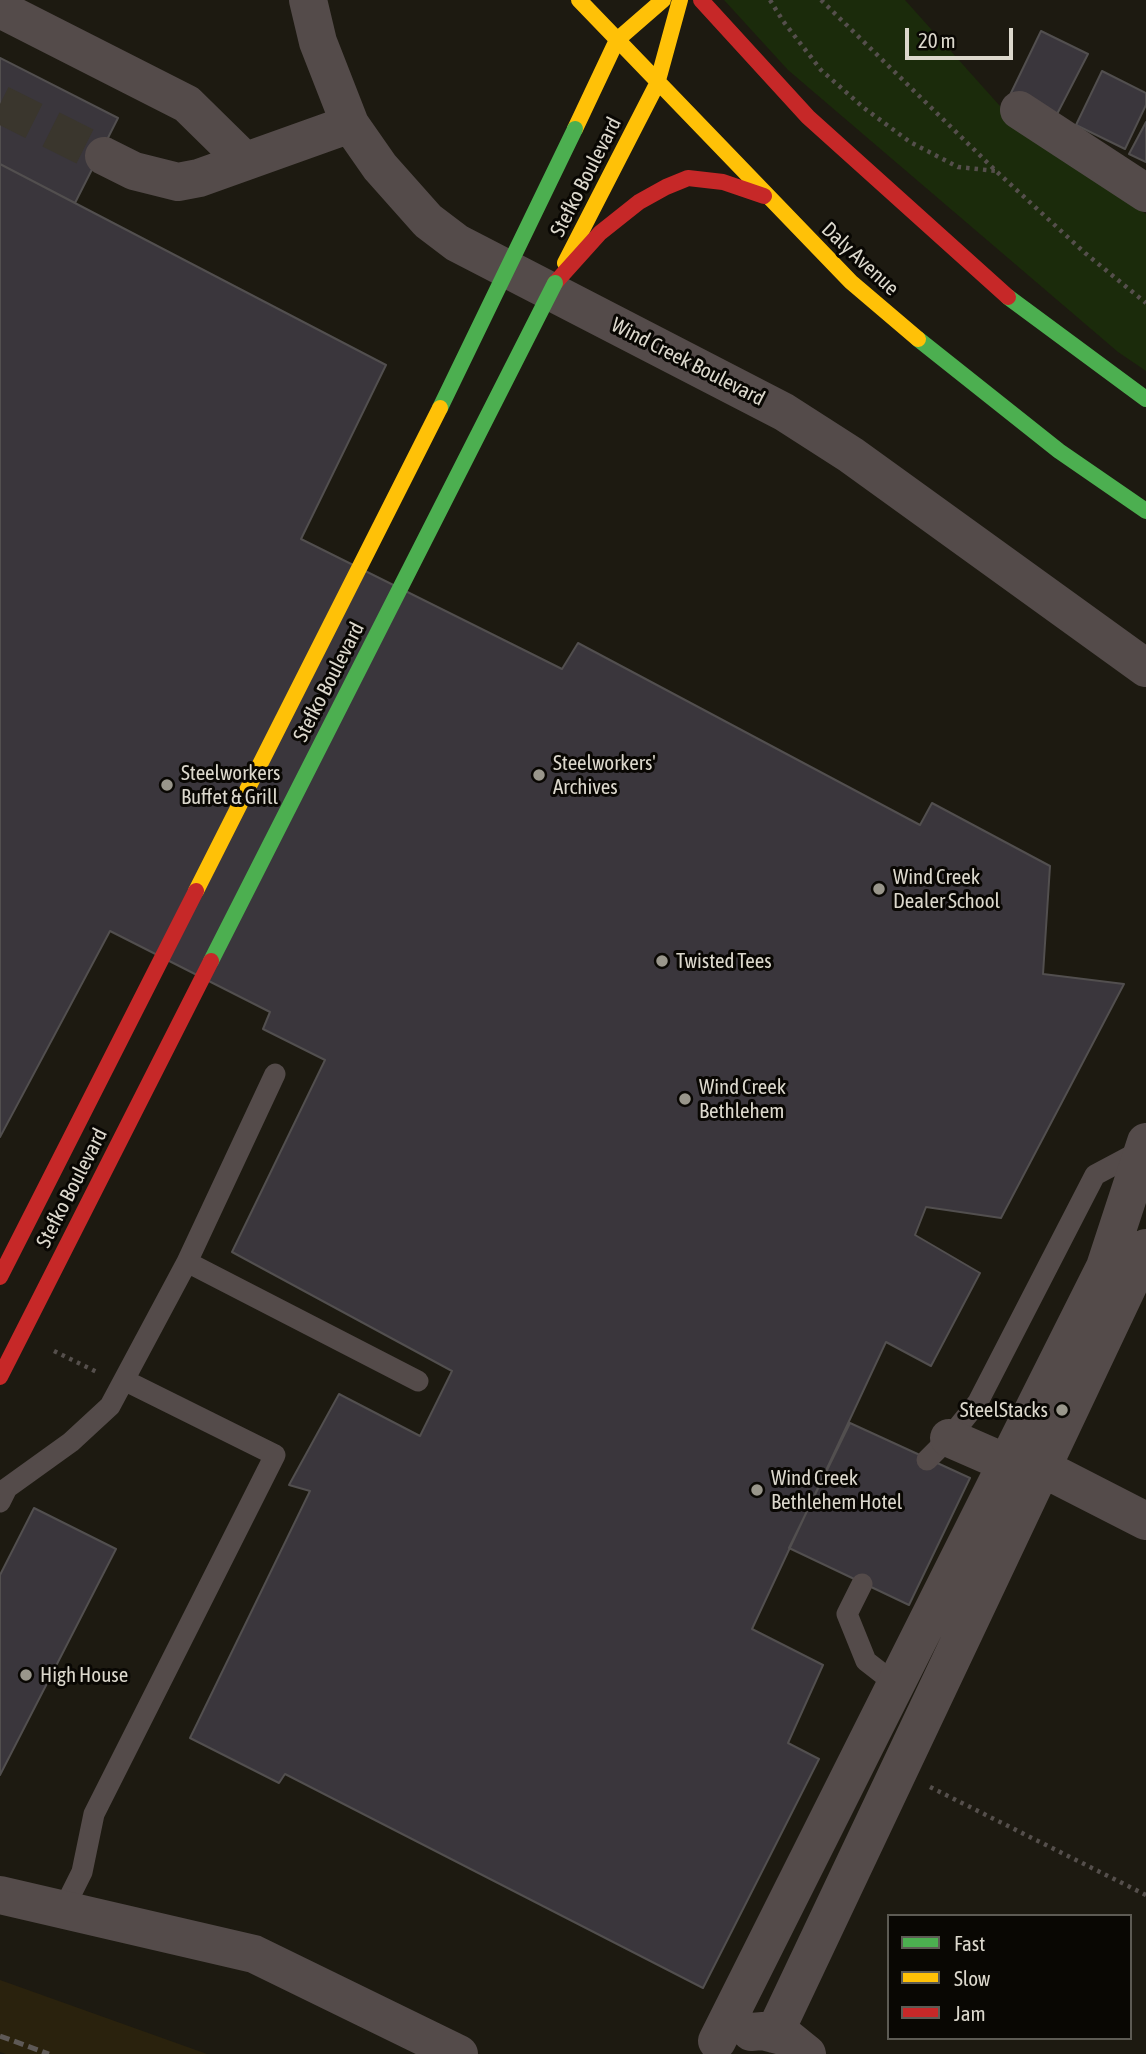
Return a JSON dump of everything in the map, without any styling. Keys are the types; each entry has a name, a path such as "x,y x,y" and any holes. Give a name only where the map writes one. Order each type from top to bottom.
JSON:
{"main road":[{"name":"Daly Avenue","path":"579,0 765,197 851,282 950,366 1059,451 1146,511"},
{"name":"Stefko Boulevard","path":"0,1277 490,310 617,40 663,0"},
{"name":"Stefko Boulevard","path":"0,1377 657,83 680,0"},
{"path":"701,0 808,117 932,231 1019,306 1146,400"},
{"path":"555,283 600,233 639,202 666,187 688,178 723,182 765,197"}],"street":[{"name":"Wind Creek Boulevard","path":"308,0 318,42 350,124 404,196 428,221 457,243 784,412 852,455 1146,668"},
{"path":"0,9 187,103 244,160"},
{"path":"1018,110 1146,192"},
{"path":"103,156 134,171 178,182 199,178 350,124"},
{"path":"774,2034 931,1703 1105,1267 1144,1146"},
{"path":"710,2048 895,1685 1023,1468 1146,1248"},
{"path":"938,1449 1054,1474 1146,1521"},
{"path":"0,1895 254,1954 458,2054"},
{"path":"710,2048 739,2032 763,2031 786,2037 807,2054"}],"lane":[{"path":"0,1502 7,1488 71,1442 110,1406 187,1262 275,1074"},
{"path":"938,1449 978,1402 1095,1175 1144,1146"},
{"path":"187,1262 418,1381"},
{"path":"63,1910 82,1872 94,1814 275,1455 124,1380"},
{"path":"862,1584 847,1614 866,1661 895,1685 931,1703"}],"path":[{"path":"771,0 783,21 821,70 864,108 910,142 958,167 996,171"},
{"path":"821,0 996,171 1085,253 1146,303"},
{"path":"50,1349 100,1373 124,1380"},
{"path":"925,1785 1146,1895"}],"shaded area":[{"path":"0,1980 207,2054 0,2052"}],"green space":[{"path":"724,0 905,0 1026,135 1146,214 1146,371 1118,352 788,70"}],"building":[{"path":"1041,31 1088,54 1055,118 1010,95"},
{"path":"0,58 118,118 75,203 0,164"},
{"path":"1102,71 1146,93 1146,105 1125,149 1076,125"},
{"path":"1146,122 1146,162 1129,154"},
{"name":"Wind Creek Bethlehem","path":"0,164 386,365 301,539 562,669 578,643 920,825 932,803 1050,866 1043,974 1124,984 1001,1218 926,1207 915,1235 980,1273 931,1366 886,1342 752,1629 823,1665 788,1743 819,1759 703,1988 285,1774 279,1783 190,1738 310,1491 289,1485 339,1394 420,1436 452,1371 232,1252 325,1060 263,1029 270,1012 110,931 0,1137"},
{"path":"850,1423 970,1478 909,1605 789,1548"},
{"name":"High House","path":"34,1508 116,1549 0,1775 0,1575"}],"tunnel":[{"path":"0,104 104,156"}],"railway":[{"path":"0,2036 49,2054"}],"traffic: fast":[{"path":"440,408 575,129"},
{"path":"211,961 555,283"},
{"path":"1008,297 1146,399"},
{"path":"918,339 1059,451 1146,511"}],"traffic: slow":[{"path":"579,0 851,282 918,339"},
{"path":"575,129 617,40 663,0"},
{"path":"565,263 657,84 680,0"},
{"path":"196,891 440,408"}],"traffic: jam":[{"path":"701,0 808,117 1008,297"},
{"path":"555,283 600,233 639,202 666,187 688,178 723,182 764,196"},
{"path":"0,1277 196,891"},
{"path":"0,1377 211,961"}],"place":[{"name":"Steelworkers' Archives","path":"539,775"},
{"name":"Steelworkers Buffet & Grill","path":"167,785"},
{"name":"Wind Creek Dealer School","path":"879,889"},
{"name":"Twisted Tees","path":"662,961"},
{"name":"Wind Creek Bethlehem","path":"685,1099"},
{"name":"SteelStacks","path":"1062,1410"},
{"name":"Wind Creek Bethlehem Hotel","path":"757,1490"},
{"name":"High House","path":"26,1675"}]}
